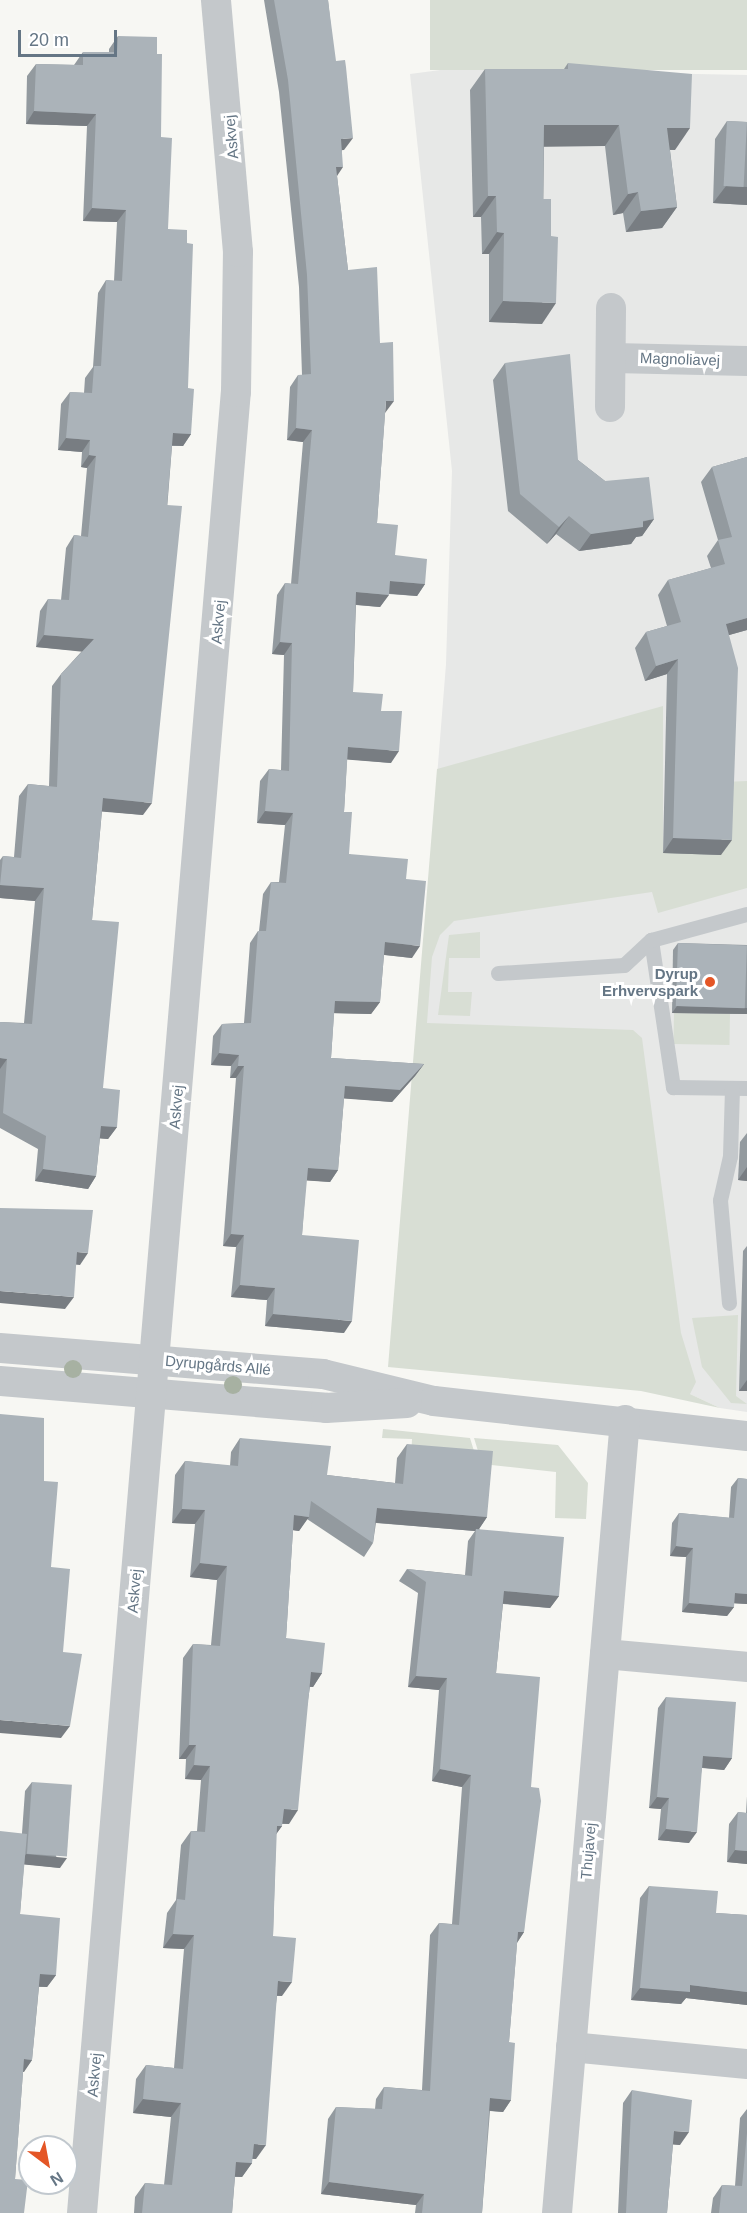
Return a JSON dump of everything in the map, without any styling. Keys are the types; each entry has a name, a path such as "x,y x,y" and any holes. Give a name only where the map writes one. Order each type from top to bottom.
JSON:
{"street":[{"name":"Askvej","path":"82,2213 236,392 238,252 216,0"},
{"path":"610,407 613,358 612,308"},
{"name":"Magnoliavej","path":"613,358 747,361"},
{"name":"Dyrupgårds Allé","path":"0,1348 324,1374 434,1401 625,1420 747,1436"},
{"name":"Dyrupgårds Allé","path":"0,1381 326,1408 434,1401"},
{"name":"Thujavej","path":"557,2213 625,1420"},
{"path":"605,1654 747,1667"},
{"path":"571,2047 747,2064"}],"lane":[{"path":"498,973 624,965 651,940 747,914"},
{"path":"651,940 673,1087 740,1088 730,1156 720,1200 729,1303"}],"shaded area":[{"path":"430,0 747,0 747,70 430,70"},
{"path":"448,69 747,75 747,1412 720,1408 690,1394 417,1027 446,664 452,471 410,74"},
{"path":"663,706 663,853 724,782 747,781 747,888 658,913 652,892 454,921 440,935 432,957 427,1023 633,1030 642,1038 681,1333 696,1382 690,1394 720,1408 641,1391 388,1367 437,769"},
{"path":"480,932 480,958 449,958 448,992 472,992 470,1016 438,1015 449,935"},
{"path":"674,1013 730,1014 729,1045 673,1044"},
{"path":"738,1315 736,1396 747,1404 731,1403 702,1367 692,1318"},
{"path":"383,1429 470,1438 478,1464 411,1459 412,1439 382,1438"},
{"path":"474,1438 558,1445 588,1483 586,1519 555,1518 556,1472 482,1464"}],"building":[{"path":"274,0 328,0 336,61 345,60 353,138 341,139 343,167 336,167 348,270 377,267 380,343 393,342 394,401 386,401 377,523 398,525 395,555 427,559 425,584 390,581 389,595 356,592 353,692 383,694 381,711 402,711 399,751 348,747 344,812 352,812 349,854 408,859 406,879 426,881 420,946 385,942 380,1002 335,1001 331,1058 424,1064 400,1090 345,1086 338,1170 308,1168 302,1235 359,1240 352,1321 273,1314 275,1288 240,1285 244,1235 231,1234 244,1066 238,1066 239,1055 219,1053 222,1024 251,1023 258,931 266,931 271,882 286,883 293,813 265,811 269,769 289,771 292,643 280,642 285,583 298,584 312,430 296,428 298,375 311,374 307,275 288,80"},
{"path":"118,36 157,37 157,54 162,54 161,137 172,138 168,229 187,230 187,243 193,244 188,388 194,389 191,434 173,433 167,505 182,506 152,803 103,798 92,920 119,922 103,1088 120,1090 117,1127 101,1126 96,1176 43,1169 46,1136 3,1113 7,1059 0,1058 0,1022 32,1024 44,888 0,885 3,856 21,858 28,784 57,787 61,674 94,639 44,635 48,599 69,600 74,535 88,537 96,456 89,455 90,440 66,438 70,392 92,393 94,366 101,366 106,280 122,281 126,210 92,208 96,114 34,111 36,64 83,65 83,52 117,52"},
{"path":"568,63 692,74 690,128 667,128 677,207 641,211 638,192 628,194 619,125 544,125 543,199 551,199 551,236 558,237 556,303 503,301 504,233 497,232 496,196 488,196 485,69 568,69"},
{"path":"727,121 747,122 744,187 724,186"},
{"path":"570,354 578,460 605,481 649,477 654,519 643,521 643,527 591,534 569,516 559,527 520,494 505,363"},
{"path":"747,457 747,618 726,624 738,668 732,840 673,838 678,659 656,666 646,632 681,622 668,580 725,564 718,540 732,537 712,467"},
{"name":"Dyrup Erhvervspark","path":"678,943 747,945 745,1008 676,1006"},
{"path":"0,1208 93,1210 88,1253 77,1252 74,1297 0,1291"},
{"path":"0,1414 44,1418 44,1481 58,1482 51,1567 70,1569 63,1652 82,1654 70,1726 0,1720"},
{"path":"240,1438 331,1446 327,1475 403,1484 407,1444 493,1451 487,1517 377,1508 373,1543 311,1501 309,1517 294,1515 286,1638 325,1643 322,1673 311,1672 298,1810 284,1809 282,1826 277,1826 273,1936 296,1938 292,1982 278,1981 266,2145 254,2144 252,2163 236,2162 232,2213 142,2213 145,2183 172,2185 181,2103 143,2099 146,2065 183,2069 194,1935 173,1934 177,1899 185,1900 191,1831 205,1832 210,1766 194,1765 196,1745 189,1745 193,1644 220,1646 227,1566 200,1563 205,1510 182,1509 185,1461 238,1466"},
{"path":"738,1478 747,1479 747,1594 735,1593 734,1607 689,1603 693,1548 676,1546 679,1513 734,1518"},
{"path":"476,1529 564,1537 559,1596 504,1591 496,1673 540,1677 531,1787 539,1788 541,1801 524,1932 518,1932 509,2042 515,2043 511,2100 490,2098 482,2213 422,2213 424,2194 329,2182 336,2107 382,2109 384,2087 430,2091 439,1923 459,1925 471,1775 440,1769 447,1678 416,1676 426,1582 407,1569 472,1576"},
{"path":"666,1697 736,1702 732,1758 703,1756 697,1832 666,1829 669,1798 657,1797"},
{"path":"32,1782 72,1785 67,1857 27,1854"},
{"path":"738,1812 747,1813 747,1851 735,1850"},
{"path":"0,1831 27,1834 20,1914 60,1918 56,1975 40,1974 32,2060 24,2059 15,2179 18,2179 18,2195 26,2195 24,2213 0,2213"},
{"path":"649,1886 718,1891 716,1913 747,1915 747,1992 690,1985 690,1992 640,1988"},
{"path":"632,2090 692,2100 689,2132 674,2131 667,2213 626,2213"},
{"path":"747,2133 747,2213 719,2213 722,2185 742,2186"}],"place":[{"name":"Dyrup Erhvervspark","path":"710,982"}]}
